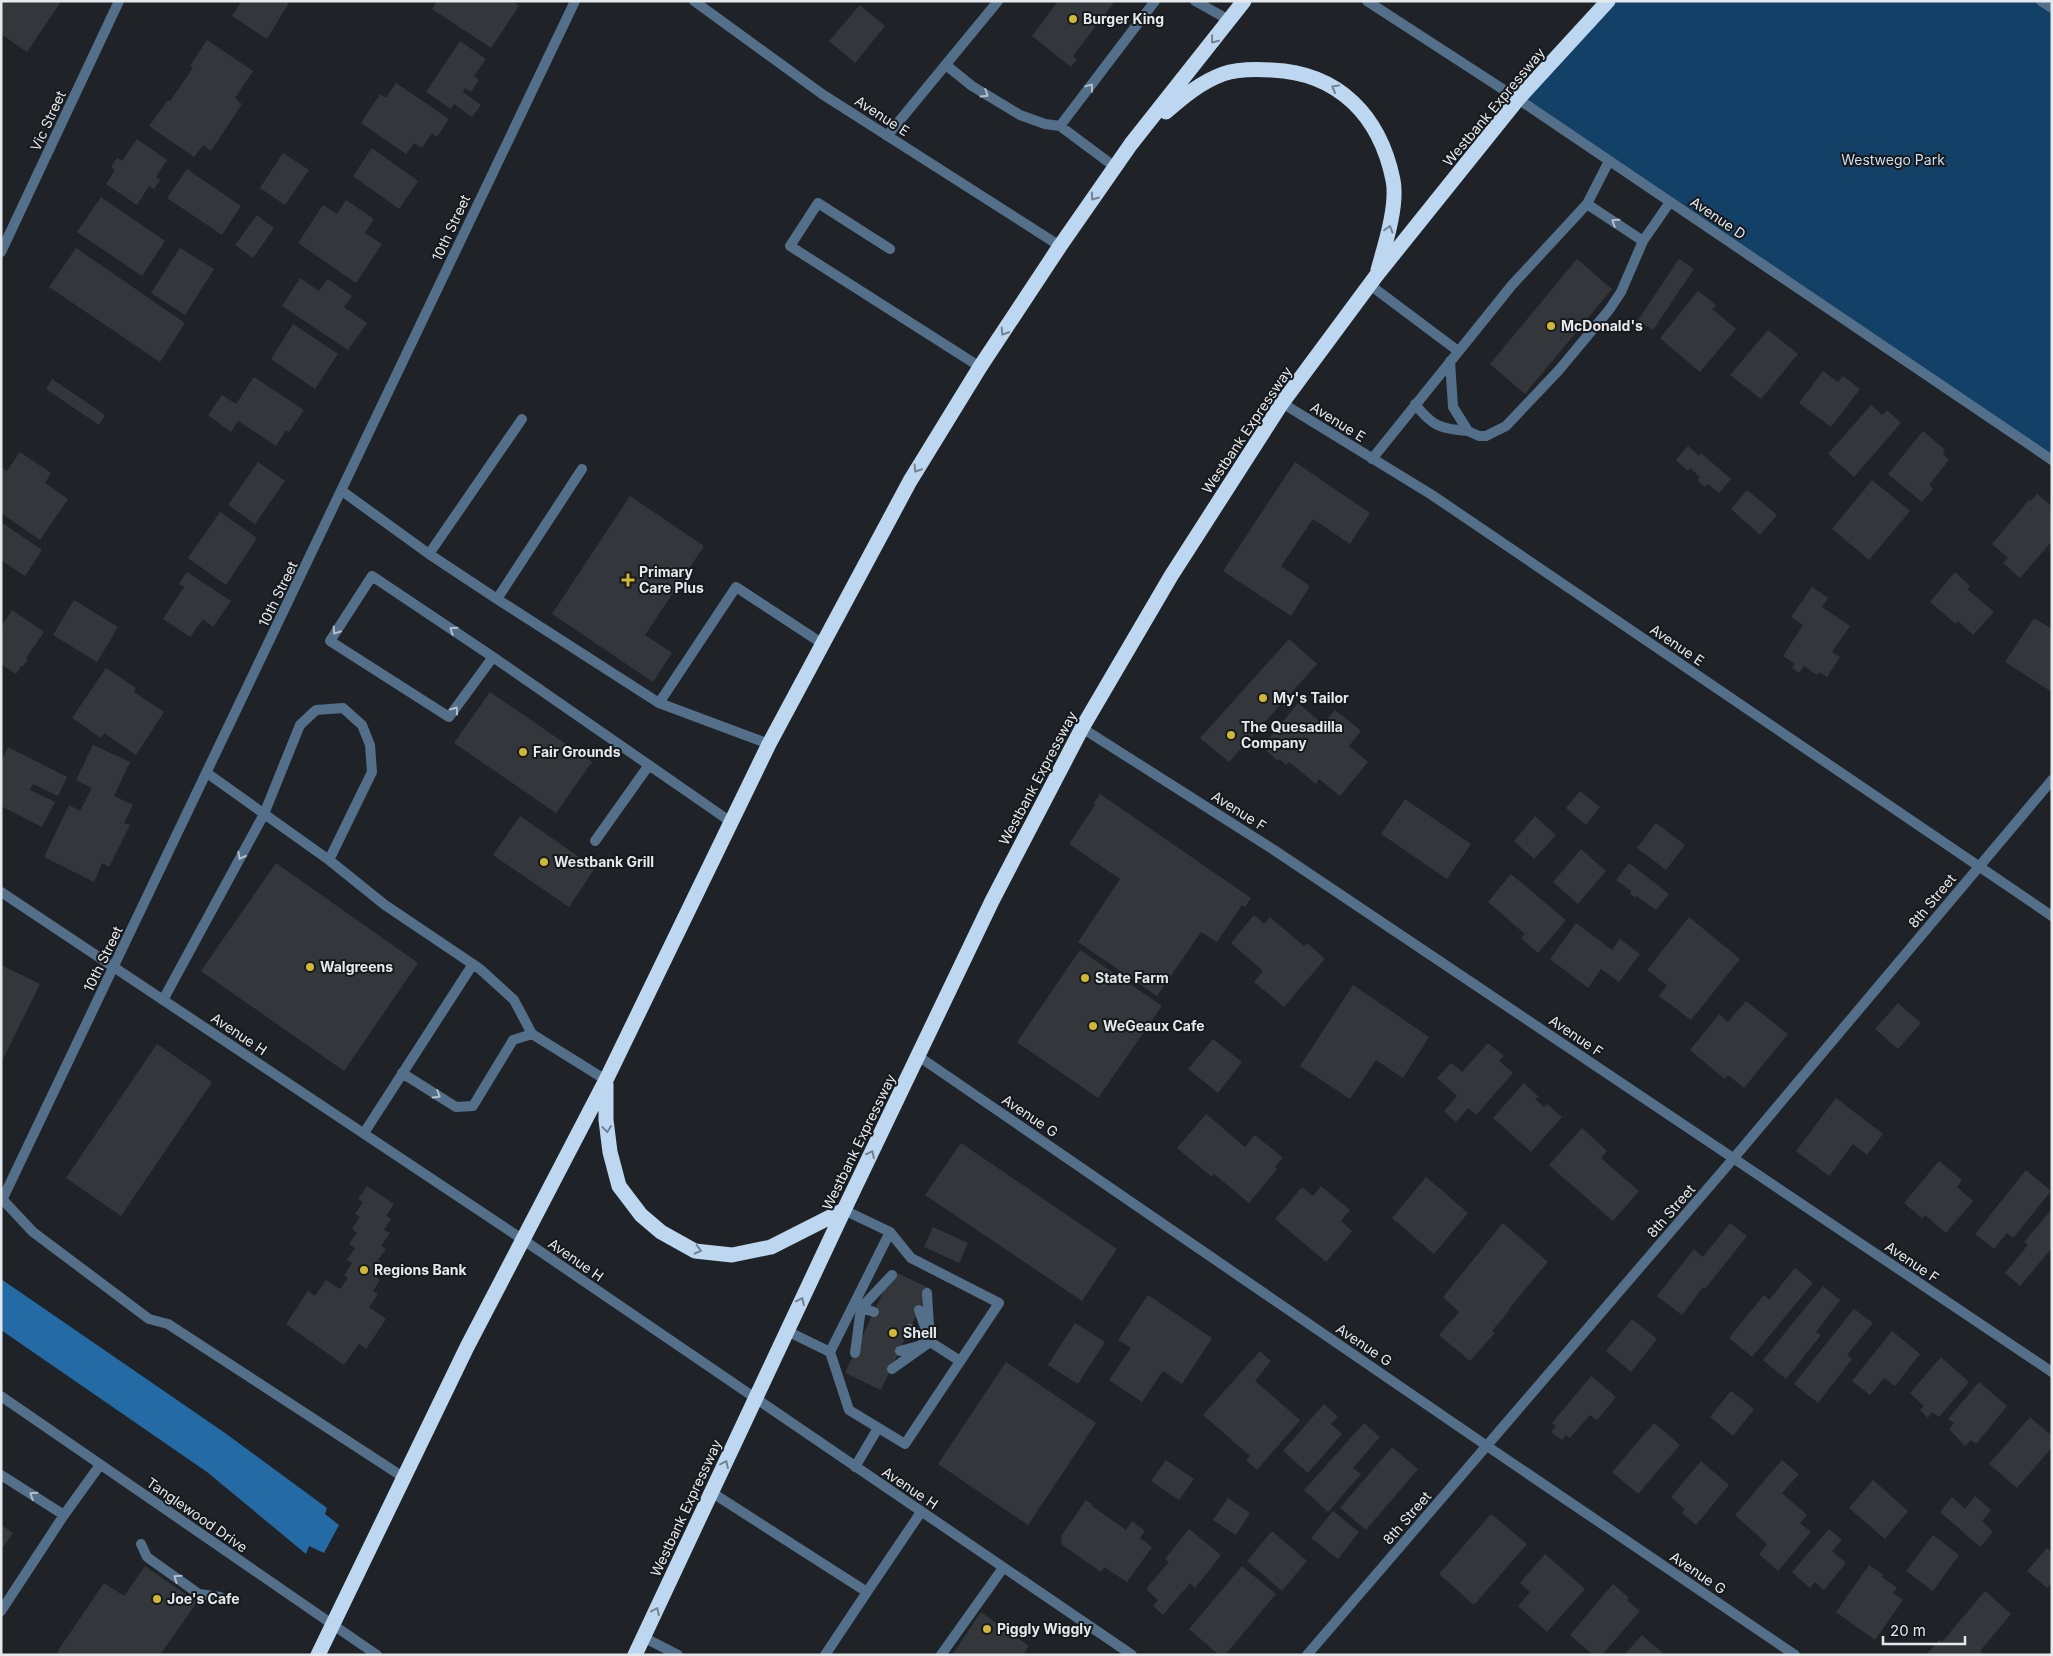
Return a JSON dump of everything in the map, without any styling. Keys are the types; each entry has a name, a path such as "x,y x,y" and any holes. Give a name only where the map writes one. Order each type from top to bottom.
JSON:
{"highway":[{"path":"318,1655 403,1477 522,1239 563,1166 606,1080 769,744 910,481 980,367 1060,246 1131,144 1244,1"},
{"name":"Westbank Expressway","path":"635,1655 844,1210 992,901 1082,728 1171,576 1282,404 1373,280 1518,99 1608,1"},
{"path":"1131,144 1186,93 1223,74 1255,69 1287,71 1313,76 1343,92 1366,116 1381,140 1394,182 1392,221 1373,280"},
{"path":"606,1080 606,1120 610,1152 619,1186 641,1214 654,1226 695,1252 732,1255 772,1247 844,1210"}],"street":[{"name":"Vic Street","path":"1,252 120,1"},
{"name":"10th Street","path":"2,1198 576,1"},
{"name":"Avenue E","path":"694,1 822,94 1060,246"},
{"path":"887,136 998,1"},
{"path":"1060,126 1155,1"},
{"path":"1195,1 1229,20"},
{"name":"Avenue D","path":"1368,1 1518,99 2052,460"},
{"path":"2041,1 2052,8"},
{"path":"946,65 972,86 1020,115 1045,124 1060,126 1115,167"},
{"path":"1372,459 1512,285 1588,204 1609,161"},
{"path":"890,249 818,202 790,246 980,367"},
{"path":"1415,404 1432,424 1450,430 1468,431 1479,436 1486,436 1506,426 1559,370 1608,310 1621,292 1643,241 1670,202"},
{"path":"1588,204 1643,241"},
{"path":"1373,280 1458,351"},
{"path":"1450,361 1453,407 1468,431"},
{"name":"Avenue E","path":"1282,404 1432,495 2052,916"},
{"path":"429,554 522,420"},
{"path":"497,599 582,469"},
{"path":"342,491 429,554 659,703 769,744"},
{"path":"493,657 449,717 330,641 372,576 493,657 731,822"},
{"path":"659,703 736,587 823,644"},
{"path":"163,1000 264,814 300,725 316,710 343,708 362,725 370,745 372,772 329,860"},
{"name":"Avenue F","path":"1082,728 1274,850 2052,1372"},
{"path":"595,841 649,764"},
{"path":"207,773 329,860 385,905 473,964 514,1000 532,1034 606,1080"},
{"name":"8th Street","path":"1307,1655 1733,1159 2052,780"},
{"name":"Avenue H","path":"1,892 522,1239 755,1400 1132,1655"},
{"path":"364,1134 473,964"},
{"path":"402,1074 456,1107 473,1106 513,1040 532,1034"},
{"name":"Avenue G","path":"918,1056 1795,1655"},
{"path":"2,1198 33,1232 150,1319 168,1324 403,1477"},
{"path":"787,1331 830,1352 848,1410 905,1444 999,1303 911,1258 890,1232 844,1210"},
{"path":"830,1352 857,1306 890,1232"},
{"path":"855,1353 857,1306 892,1275"},
{"path":"857,1306 883,1292"},
{"path":"927,1293 930,1342"},
{"path":"857,1306 874,1312"},
{"path":"857,1306 863,1334"},
{"path":"919,1310 930,1342"},
{"path":"910,1329 960,1361"},
{"path":"900,1351 930,1342"},
{"path":"892,1369 930,1342"},
{"name":"Tanglewood Drive","path":"1,1396 377,1655"},
{"path":"855,1467 878,1428"},
{"path":"1,1611 64,1515 100,1465"},
{"path":"1,1475 64,1515"},
{"path":"711,1492 867,1592"},
{"path":"825,1655 921,1512"},
{"path":"141,1544 147,1557 199,1594 220,1597"},
{"path":"941,1655 1003,1568"},
{"path":"644,1637 678,1655"}],"green space":[{"name":"Westwego Park","path":"1606,1 2041,1 2052,8 2052,460 1518,99"}],"shaded area":[{"path":"1,1279 225,1433 327,1508 325,1514 339,1525 324,1553 309,1546 306,1554 207,1472 1,1330"}],"building":[{"path":"1,1 58,1 60,3 27,52 1,34"},
{"path":"242,1 290,1 267,39 232,16"},
{"path":"437,1 512,1 519,6 491,48 432,9"},
{"name":"Burger King","path":"1058,1 1115,1 1073,56 1077,59 1071,67 1032,36"},
{"path":"860,5 885,26 855,63 829,41"},
{"path":"207,40 253,71 235,98 242,104 211,151 203,145 194,157 149,126 168,100 170,101 193,68 190,66"},
{"path":"460,41 486,59 474,76 479,80 471,92 465,88 463,92 481,105 472,117 454,104 451,109 426,92"},
{"path":"396,83 449,119 437,137 432,133 422,148 414,143 406,154 361,123 380,94 386,98"},
{"path":"137,139 167,160 156,177 160,180 154,189 149,186 137,205 106,184 115,170 111,167 117,158 122,161"},
{"path":"372,148 418,181 399,209 353,176"},
{"path":"283,153 309,170 285,205 260,188"},
{"path":"187,169 241,206 222,235 167,198"},
{"path":"101,197 165,241 142,276 77,232"},
{"path":"346,200 374,219 365,233 382,244 356,283 298,243 323,205 337,214"},
{"path":"257,215 274,228 253,258 235,245"},
{"path":"76,248 185,323 160,362 49,287"},
{"path":"180,248 214,269 185,315 151,293"},
{"name":"McDonald's","path":"1577,259 1612,289 1525,394 1490,364"},
{"path":"1679,259 1694,269 1653,330 1638,320"},
{"path":"300,278 319,291 328,279 352,296 344,307 367,323 348,350 282,306"},
{"path":"1698,291 1716,305 1712,309 1736,329 1700,372 1660,338"},
{"path":"293,324 338,354 315,389 271,359"},
{"path":"1768,330 1798,354 1761,399 1730,375"},
{"path":"1823,371 1838,382 1843,376 1860,389 1831,427 1799,403"},
{"path":"254,377 304,410 289,432 286,430 276,446 238,421 231,432 208,415 222,395 236,404"},
{"path":"52,379 105,415 99,425 46,389"},
{"path":"1871,405 1882,415 1887,410 1901,423 1854,477 1828,454"},
{"path":"1923,431 1945,450 1943,454 1949,460 1929,485 1933,489 1922,502 1888,474"},
{"path":"1688,446 1699,456 1701,453 1731,479 1719,493 1708,484 1705,487 1697,480 1700,477 1690,468 1688,471 1676,460"},
{"path":"20,452 51,473 45,483 68,499 40,540 1,513 1,467 7,471"},
{"path":"258,462 285,481 255,524 228,505"},
{"path":"1295,462 1370,513 1350,544 1313,519 1281,566 1310,586 1291,616 1223,571"},
{"path":"1872,480 1910,511 1869,560 1832,529"},
{"path":"1747,490 1777,515 1760,535 1731,509"},
{"path":"2037,494 2052,506 2052,541 2020,578 2003,563 2008,558 1992,544 2029,500 2031,501"},
{"name":"Primary Care Plus","path":"630,496 704,546 645,635 672,653 653,682 552,614"},
{"path":"220,512 257,538 226,585 188,558"},
{"path":"1,522 42,550 25,576 1,560"},
{"path":"187,572 231,601 213,627 203,619 190,637 163,619 184,587 179,584"},
{"path":"1955,572 1970,586 1967,589 1994,612 1973,635 1958,621 1956,624 1930,602"},
{"path":"1812,587 1828,598 1822,607 1850,626 1832,652 1840,657 1827,677 1819,672 1817,675 1804,666 1799,673 1792,668 1795,664 1783,656 1803,625 1791,617"},
{"path":"74,600 118,627 97,662 53,635"},
{"path":"12,610 44,632 26,658 28,660 16,674 1,664 1,627"},
{"path":"2034,618 2052,629 2052,692 2005,662"},
{"path":"1289,639 1317,664 1229,762 1200,738"},
{"path":"106,668 136,688 134,692 164,712 136,755 104,733 101,738 72,718"},
{"name":"Fair Grounds","path":"490,692 592,762 556,813 454,743"},
{"path":"1298,703 1323,724 1335,710 1361,731 1349,746 1368,762 1340,796 1319,779 1316,784 1289,762 1286,765 1280,759 1278,761 1262,747"},
{"path":"93,745 130,762 114,796 133,805 124,823 130,825 109,867 102,863 94,882 44,857 69,805 80,811 92,788 76,780"},
{"path":"8,747 67,777 58,796 33,784 30,790 55,802 42,827 1,806 1,761"},
{"path":"1580,791 1600,807 1586,825 1566,808"},
{"path":"1100,794 1251,898 1245,907 1242,905 1217,942 1201,932 1157,996 1078,942 1120,879 1069,844 1095,805 1093,804"},
{"path":"1405,799 1471,844 1447,879 1381,834"},
{"name":"Westbank Grill","path":"520,816 595,868 569,907 493,855"},
{"path":"1535,816 1556,835 1534,859 1514,841"},
{"path":"1656,823 1685,845 1666,870 1637,848"},
{"path":"1581,849 1606,871 1578,904 1553,882"},
{"name":"Walgreens","path":"276,863 418,963 344,1071 201,971"},
{"path":"1629,863 1669,894 1656,910 1637,896 1636,898 1630,894 1631,891 1616,880"},
{"path":"1511,874 1566,920 1538,953 1521,938 1525,934 1488,902"},
{"path":"1254,915 1264,924 1270,917 1304,946 1307,943 1325,959 1284,1007 1254,982 1263,971 1231,943"},
{"path":"1689,917 1740,959 1691,1020 1659,996 1667,985 1647,970"},
{"path":"1576,923 1612,950 1620,939 1640,954 1619,982 1601,969 1588,988 1550,959"},
{"path":"1080,950 1162,1006 1098,1098 1017,1042"},
{"path":"1,965 40,984 1,1063"},
{"path":"1353,985 1429,1037 1403,1078 1376,1060 1350,1099 1300,1066"},
{"path":"1746,1001 1788,1034 1744,1088 1728,1075 1725,1079 1690,1050 1719,1014 1728,1022"},
{"path":"1898,1003 1921,1023 1898,1049 1875,1029"},
{"path":"1213,1039 1242,1062 1218,1093 1188,1069"},
{"path":"1488,1043 1504,1056 1499,1061 1513,1073 1476,1115 1468,1108 1456,1122 1444,1111 1457,1096 1437,1078 1451,1063 1462,1072"},
{"path":"157,1044 212,1082 121,1216 66,1178"},
{"path":"1524,1083 1539,1097 1535,1099 1544,1107 1547,1104 1562,1117 1531,1152 1493,1118"},
{"path":"1836,1098 1883,1134 1867,1155 1853,1144 1829,1176 1796,1151"},
{"path":"1206,1114 1245,1147 1255,1135 1283,1158 1275,1167 1277,1169 1249,1203 1214,1174 1212,1177 1177,1148"},
{"path":"1582,1128 1607,1151 1601,1158 1639,1191 1613,1221 1549,1165"},
{"path":"961,1143 1117,1249 1082,1301 925,1195"},
{"path":"1939,1161 1962,1180 1957,1187 1973,1201 1946,1233 1925,1215 1922,1218 1904,1203"},
{"path":"2026,1170 2051,1191 2013,1238 2007,1233 1994,1249 1975,1234"},
{"path":"1426,1177 1468,1213 1434,1254 1392,1218"},
{"name":"Regions Bank","path":"367,1186 394,1204 386,1216 391,1219 384,1230 390,1233 381,1246 386,1249 378,1260 384,1264 375,1276 380,1280 373,1291 378,1294 369,1307 386,1319 366,1349 359,1344 344,1365 286,1324 308,1291 315,1296 326,1280 340,1289 348,1278 344,1276 352,1263 347,1260 355,1248 349,1244 357,1233 352,1229 360,1217 355,1214 363,1202 358,1199"},
{"path":"1321,1186 1350,1210 1341,1221 1352,1231 1326,1262 1275,1219 1302,1187 1313,1196"},
{"path":"2052,1209 2052,1248 2020,1286 2005,1273 2028,1245 2024,1242"},
{"path":"1503,1223 1548,1262 1492,1331 1495,1333 1470,1361 1439,1335 1459,1312 1443,1297"},
{"path":"1730,1223 1747,1236 1705,1289 1703,1287 1682,1315 1657,1296 1694,1249 1703,1257"},
{"path":"933,1227 968,1243 959,1263 924,1247"},
{"path":"1795,1268 1813,1283 1752,1357 1729,1338 1764,1295 1769,1300"},
{"path":"893,1271 929,1288 881,1390 845,1373"},
{"path":"1823,1286 1840,1300 1816,1332 1821,1335 1786,1379 1763,1360"},
{"path":"1148,1295 1212,1338 1182,1384 1163,1371 1142,1402 1109,1380 1131,1348 1118,1340"},
{"path":"1854,1309 1873,1323 1847,1355 1852,1359 1818,1403 1794,1384"},
{"path":"1632,1319 1657,1339 1631,1372 1606,1351"},
{"path":"1075,1323 1105,1342 1078,1384 1048,1365"},
{"path":"1892,1331 1920,1354 1895,1386 1884,1378 1870,1395 1852,1381"},
{"path":"1260,1351 1271,1361 1255,1381 1300,1420 1257,1470 1246,1460 1250,1456 1203,1415"},
{"path":"1941,1357 1969,1382 1939,1417 1932,1412 1928,1418 1920,1410 1924,1406 1910,1393"},
{"path":"1006,1362 1096,1423 1028,1525 938,1464"},
{"path":"1591,1376 1616,1397 1597,1420 1590,1415 1570,1438 1566,1435 1562,1440 1551,1432 1556,1426 1552,1423"},
{"path":"1979,1382 2007,1406 1976,1444 1971,1440 1965,1446 1949,1429 1954,1423 1948,1419"},
{"path":"1731,1391 1754,1409 1733,1436 1710,1417"},
{"path":"1324,1404 1338,1417 1331,1424 1342,1434 1308,1473 1283,1451"},
{"path":"2030,1417 2052,1436 2052,1447 2017,1488 1989,1464"},
{"path":"1364,1423 1380,1437 1353,1468 1361,1474 1328,1512 1304,1490"},
{"path":"1654,1423 1680,1445 1638,1494 1612,1472"},
{"path":"1392,1447 1418,1469 1366,1530 1340,1508"},
{"path":"1166,1460 1194,1479 1179,1500 1151,1481"},
{"path":"1782,1460 1799,1474 1782,1493 1807,1515 1800,1523 1811,1532 1778,1571 1759,1554 1767,1544 1735,1515"},
{"path":"1701,1461 1729,1485 1696,1525 1682,1513 1685,1509 1671,1497"},
{"path":"1873,1480 1908,1511 1885,1539 1849,1508"},
{"path":"1975,1496 1991,1510 1982,1521 1993,1532 1980,1547 1940,1512 1952,1497 1965,1509"},
{"path":"1228,1498 1250,1513 1236,1535 1213,1520"},
{"path":"1086,1500 1126,1530 1132,1521 1145,1531 1140,1538 1152,1547 1127,1582 1104,1567 1101,1572 1061,1544 1062,1535"},
{"path":"1333,1511 1359,1532 1338,1559 1311,1538"},
{"path":"1491,1514 1527,1544 1474,1605 1439,1574"},
{"path":"1,1525 13,1533 1,1550"},
{"path":"1189,1529 1221,1555 1195,1588 1190,1583 1163,1615 1153,1606 1158,1600 1146,1589 1169,1562 1165,1559"},
{"path":"1829,1529 1842,1540 1832,1551 1846,1563 1824,1590 1815,1582 1810,1588 1792,1572"},
{"path":"1272,1531 1307,1561 1282,1591 1247,1561"},
{"path":"1933,1535 1959,1555 1933,1591 1906,1571"},
{"path":"2047,1548 2052,1552 2052,1583 2047,1588 2027,1571"},
{"path":"1545,1554 1585,1589 1547,1632 1518,1606 1530,1592 1520,1583"},
{"path":"1869,1565 1884,1575 1882,1577 1897,1588 1893,1593 1903,1600 1875,1640 1836,1612"},
{"path":"145,1566 197,1602 160,1655 61,1655 57,1652 104,1583 124,1596"},
{"path":"1242,1566 1276,1594 1225,1655 1219,1655 1189,1629"},
{"path":"1613,1584 1640,1611 1602,1655 1593,1655 1570,1635"},
{"path":"1985,1591 2011,1614 1980,1651 1985,1655 1927,1654 1939,1640 1942,1642"},
{"name":"Piggly Wiggly","path":"981,1612 1029,1646 1023,1655 952,1655"},
{"path":"1642,1635 1665,1655 1624,1655"}],"place":[{"name":"Burger King","path":"1073,19"},
{"name":"McDonald's","path":"1551,326"},
{"name":"Primary Care Plus","path":"628,580"},
{"name":"My's Tailor","path":"1263,698"},
{"name":"The Quesadilla Company","path":"1231,735"},
{"name":"Fair Grounds","path":"523,752"},
{"name":"Westbank Grill","path":"544,862"},
{"name":"Walgreens","path":"310,967"},
{"name":"State Farm","path":"1085,978"},
{"name":"WeGeaux Cafe","path":"1093,1026"},
{"name":"Regions Bank","path":"364,1270"},
{"name":"Shell","path":"893,1333"},
{"name":"Joe's Cafe","path":"157,1599"},
{"name":"Piggly Wiggly","path":"987,1629"}]}
